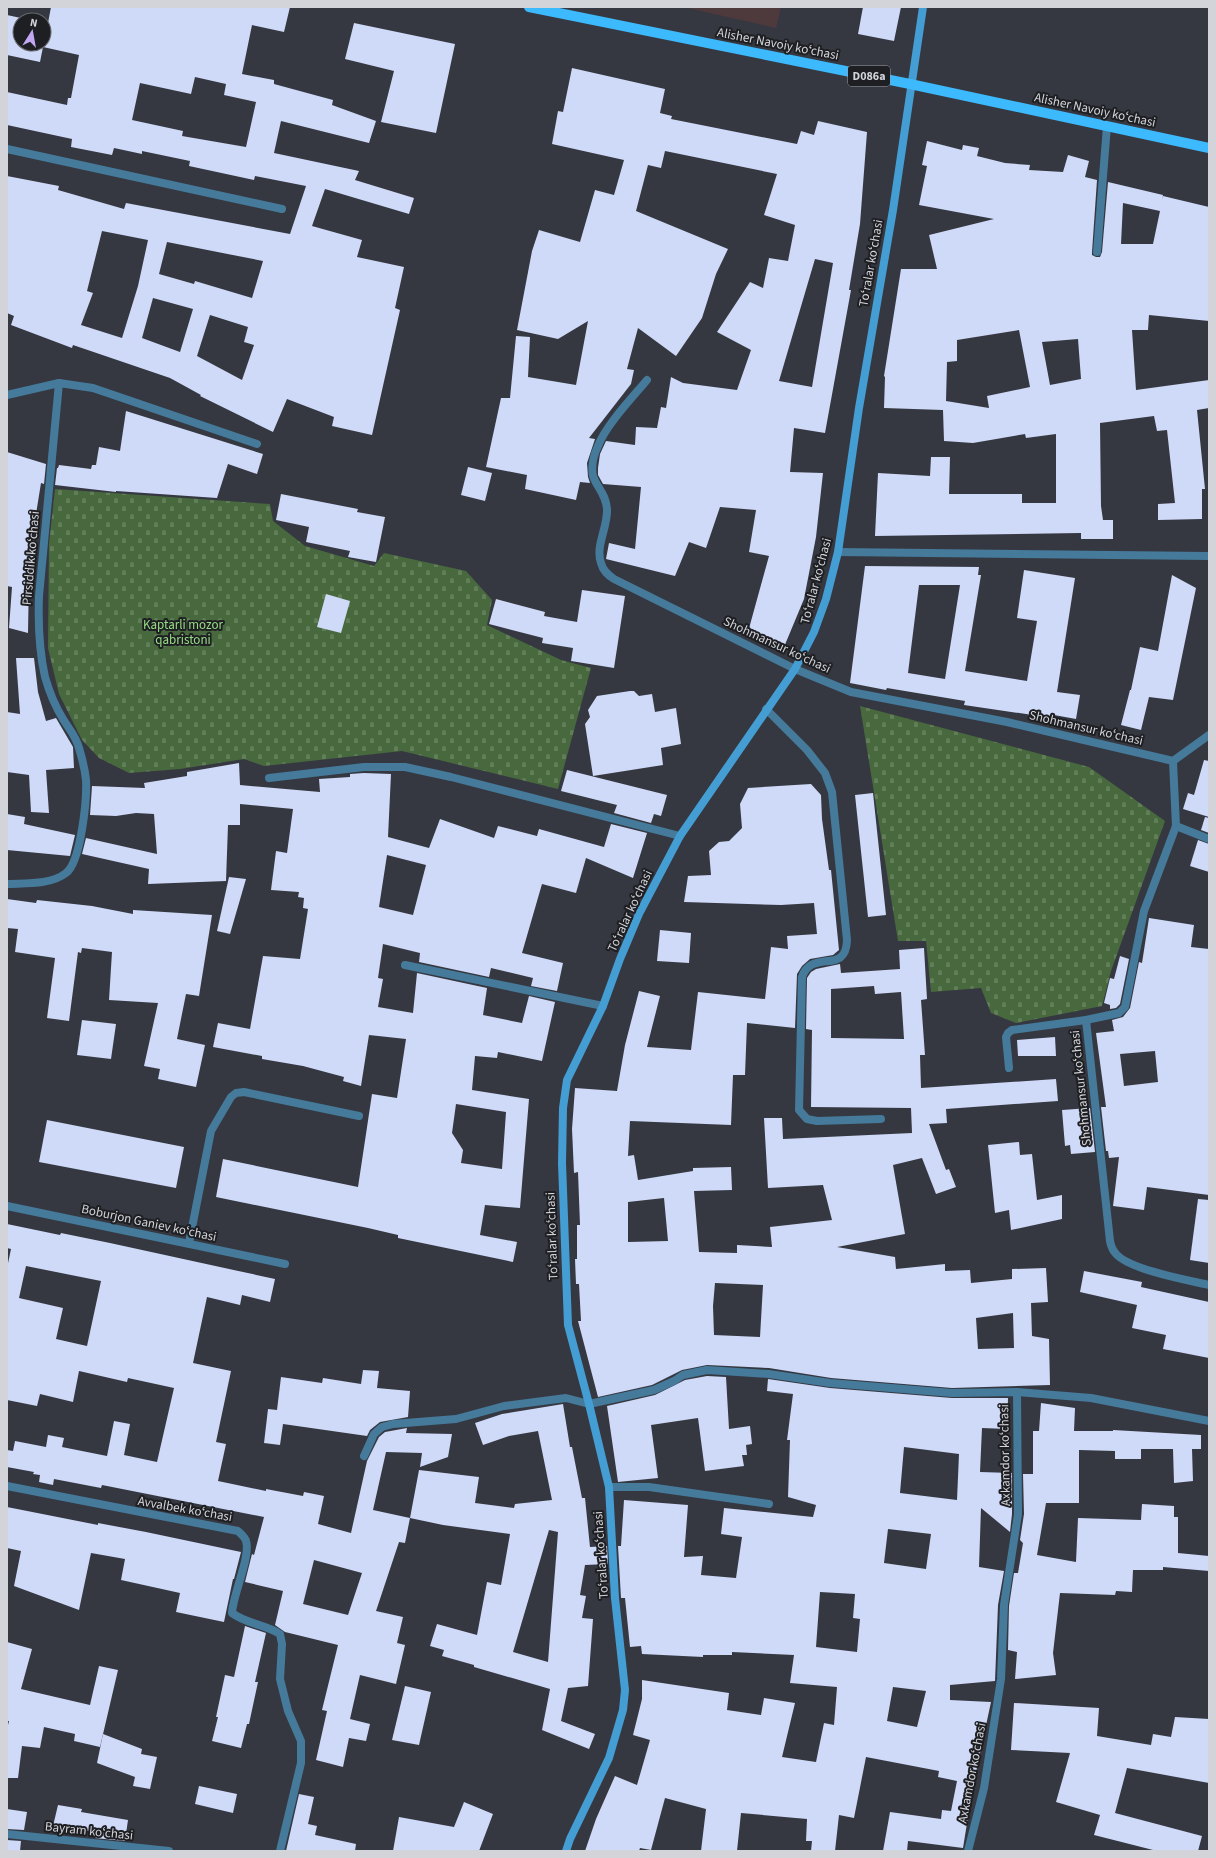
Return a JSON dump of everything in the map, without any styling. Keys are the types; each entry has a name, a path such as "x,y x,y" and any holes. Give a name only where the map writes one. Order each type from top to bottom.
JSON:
{"main road":[{"name":"Alisher Navoiy koʻchasi","path":"529,7 910,84 1209,148"}],"street":[{"name":"Toʻralar koʻchasi","path":"566,1851 570,1839 609,1758 619,1731 625,1690 624,1668 615,1598 609,1487 568,1325 562,1163 563,1108 567,1080 603,1006 639,914 680,836 795,668 814,632 826,599 838,552 859,408 892,210 910,84 923,7"},
{"path":"1097,252 1107,126"},
{"path":"7,149 282,209"},
{"name":"Shohmansur koʻchasi","path":"647,380 602,436 594,457 593,476 601,490 607,517 599,556 604,570 614,579 795,668 851,692 1007,722 1173,761 1176,826 1144,911 1125,1007 1119,1013 1086,1020 1112,1250 1117,1256 1139,1267 1209,1285"},
{"path":"7,395 59,383 93,388 257,444"},
{"name":"Pirsiddik koʻchasi","path":"7,884 50,880 61,877 71,868 84,818 86,799 86,779 79,748 73,732 53,700 45,678 40,648 38,620 38,596 59,383"},
{"path":"838,552 1209,556"},
{"path":"766,709 807,750 825,773 832,792 847,940 845,954 840,959 812,963 804,970 802,977 799,1110 807,1118 817,1121 881,1119"},
{"path":"1173,761 1209,736"},
{"path":"269,778 364,766 405,767 451,777 680,836"},
{"path":"1176,826 1209,838"},
{"path":"405,965 603,1006"},
{"path":"1009,1068 1006,1038 1008,1033 1012,1030 1086,1020"},
{"path":"189,1243 211,1131 231,1097 236,1093 244,1092 359,1116"},
{"name":"Boburjon Ganiev koʻchasi","path":"7,1206 285,1264"},
{"name":"Axkamdor koʻchasi","path":"589,1404 654,1390 683,1375 708,1370 769,1374 830,1383 952,1393 1017,1392 1018,1514 1004,1605 1001,1679 984,1788 968,1851"},
{"path":"1017,1392 1091,1398 1209,1421"},
{"path":"364,1456 374,1434 382,1427 393,1424 456,1419 504,1406 566,1398 589,1404"},
{"name":"Avvalbek koʻchasi","path":"7,1486 238,1531 246,1541 246,1555 232,1603 232,1613 239,1618 271,1628 280,1634 282,1644 280,1679 288,1711 301,1741 301,1764 280,1851"},
{"path":"609,1487 649,1487 769,1504"},
{"name":"Bayram koʻchasi","path":"7,1834 169,1851"}],"shaded area":[{"path":"683,7 781,7 776,28"}],"green space":[{"name":"Kaptarli mozor qabristoni","path":"55,489 270,504 273,521 305,546 374,566 384,553 466,571 492,600 487,625 561,660 591,668 558,789 402,751 264,766 244,759 180,769 129,773 99,758 82,740 59,694 48,648 49,544"},
{"path":"860,706 1089,767 1165,821 1111,971 1102,1006 1016,1023 991,1013 981,988 931,992 926,941 898,941"}],"building":[{"path":"51,7 290,7 284,32 252,25 242,74 274,80 274,84 333,100 332,105 376,121 369,143 281,121 274,153 359,171 355,180 414,198 409,214 325,189 312,226 362,240 357,257 404,267 395,308 400,310 372,435 332,426 334,417 287,399 273,432 200,396 201,395 170,378 73,345 72,348 11,325 14,316 7,313 7,176 59,186 58,190 124,209 126,203 290,234 306,186 255,176 254,180 189,166 190,161 142,151 142,154 114,148 112,155 71,147 72,139 7,125 7,92 67,105 68,98 71,98 79,55 52,49","holes":["195,77 226,84 224,95 256,102 246,147 182,136 183,131 132,120 140,83 191,94","102,231 148,240 138,286 122,338 81,325 93,293 87,291","167,242 263,261 252,298 195,281 194,284 159,274","153,298 193,309 180,352 142,338","210,315 248,327 244,342 254,345 242,380 197,356"]},
{"path":"863,7 901,7 894,41 858,34"},
{"path":"7,15 12,16 12,52 42,52 40,62 7,55"},
{"path":"354,23 455,44 436,133 381,122 394,71 345,59"},
{"path":"572,68 665,89 660,113 672,116 671,119 797,144 801,131 814,135 818,121 867,132 860,224 849,290 851,290 825,433 794,428 790,472 823,473 816,537 804,599 784,647 748,632 769,556 749,552 756,510 720,507 706,548 689,542 675,576 606,559 609,543 635,549 641,487 603,484 598,475 600,454 606,441 635,445 636,427 657,428 661,407 666,408 671,377 683,383 737,390 751,350 717,332 750,282 763,288 769,258 788,261 795,225 764,215 777,174 665,151 661,168 648,165 636,211 728,249 716,274 702,318 676,356 638,328 627,369 634,370 631,384 589,438 595,439 587,463 590,483 580,482 576,500 525,489 527,475 486,467 501,398 510,398 516,336 530,337 528,377 576,385 588,321 558,339 517,330 532,251 539,230 580,242 595,190 614,195 624,160 552,144 558,111 563,112","holes":["815,259 833,263 812,387 779,381"]},
{"path":"927,141 962,150 963,145 979,148 977,156 1005,163 1030,165 1029,170 1063,172 1068,155 1089,161 1085,177 1097,180 1092,252 1092,255 1096,257 1100,257 1102,252 1108,182 1163,195 1162,200 1163,196 1209,207 1209,321 1149,315 1148,330 1132,330 1136,390 1209,380 1209,408 1197,410 1205,489 1202,489 1202,519 1158,520 1158,504 1175,503 1167,430 1157,431 1154,416 1100,423 1101,506 1103,520 1113,520 1113,539 1081,539 1081,533 875,536 878,473 930,476 931,457 950,457 949,494 1022,494 1022,503 1056,503 1056,434 1026,438 1025,434 973,443 944,441 943,410 884,408 884,376 901,269 937,269 929,235 994,219 919,205 927,166 922,165","holes":["1123,203 1160,211 1153,244 1121,244","1019,330 1030,387 987,396 989,408 946,401 947,362 957,361 957,340","1078,339 1081,379 1050,385 1042,342"]},
{"path":"126,411 263,454 257,474 228,464 217,498 116,492 55,485 57,468 59,465 91,469 92,465 96,465 99,447 120,451"},
{"path":"7,452 46,464 44,484 41,483 36,514 32,577 29,577 28,633 9,628 12,587 7,586"},
{"path":"468,467 492,473 485,501 461,495"},
{"path":"281,494 358,509 357,512 385,517 376,562 348,557 350,551 306,542 309,527 276,520"},
{"path":"865,566 979,567 978,575 981,575 965,671 1027,681 1037,621 1017,618 1024,570 1075,578 1057,692 1080,695 1076,719 1054,715 1053,718 964,705 965,701 887,688 886,690 850,683","holes":["919,585 960,585 945,679 908,673"]},
{"path":"1172,575 1196,588 1173,700 1149,697 1141,730 1121,725 1131,690 1140,647 1158,651"},
{"path":"582,590 625,596 614,668 571,661 573,648 542,643 543,638 489,624 496,599 545,612 544,616 577,622"},
{"path":"326,594 350,601 341,633 317,627"},
{"path":"16,658 34,658 38,692 46,721 56,718 73,747 74,768 46,770 49,813 31,812 29,775 7,772 7,712 20,714"},
{"path":"634,691 639,696 652,694 655,712 676,708 681,744 661,748 663,765 593,776 585,724 590,717 588,710 597,696"},
{"path":"1204,760 1209,761 1209,817 1183,809 1188,793 1194,795"},
{"path":"239,763 240,785 320,792 319,779 350,777 350,774 364,773 391,774 388,837 429,848 440,819 494,838 498,826 537,836 539,829 604,847 611,824 647,833 633,878 586,858 576,893 542,884 522,953 563,963 557,991 531,986 533,978 491,968 489,977 419,962 420,953 383,944 378,978 383,979 378,1007 413,1013 417,973 487,988 483,1015 522,1023 529,996 555,1002 542,1061 498,1052 497,1058 475,1056 472,1090 529,1099 520,1208 485,1205 480,1235 517,1242 513,1262 398,1238 398,1235 368,1228 216,1197 223,1159 358,1187 372,1094 397,1098 406,1039 369,1035 361,1086 343,1081 344,1077 303,1066 262,1059 262,1056 213,1047 218,1023 250,1029 263,956 300,959 308,909 303,908 304,898 298,897 299,892 271,890 276,851 287,853 293,809 240,804 240,825 228,825 226,881 148,884 149,869 82,854 86,838 157,854 154,814 136,813 116,816 90,815 92,786 145,788 144,783 187,776 187,772","holes":["387,855 426,865 413,915 379,907","456,1104 506,1112 502,1169 461,1163 463,1150 452,1133"]},
{"path":"567,770 667,795 661,816 654,814 651,823 614,813 617,805 561,791"},
{"path":"811,784 821,795 822,819 829,870 831,870 839,950 833,955 810,959 802,966 797,974 795,1028 747,1023 745,1075 733,1075 731,1125 630,1121 628,1156 634,1155 638,1180 693,1171 693,1168 731,1167 732,1190 694,1191 699,1252 737,1253 737,1245 772,1247 770,1227 832,1220 823,1185 768,1188 764,1118 782,1118 783,1139 912,1133 911,1108 811,1107 812,1030 806,1029 807,978 811,972 816,969 840,964 841,973 900,969 899,950 924,948 927,999 921,1000 925,1055 920,1055 921,1088 1056,1079 1058,1101 946,1109 947,1123 929,1124 946,1170 949,1169 956,1187 936,1194 922,1158 893,1165 905,1234 837,1247 895,1257 896,1269 945,1264 945,1271 970,1270 971,1283 1012,1279 1012,1269 1046,1268 1048,1302 1031,1303 1032,1336 1049,1339 1050,1385 952,1388 831,1378 769,1368 707,1365 682,1370 652,1385 598,1397 578,1321 581,1321 579,1284 576,1284 575,1259 577,1259 577,1225 580,1225 578,1172 574,1173 572,1129 575,1088 617,1091 625,1045 639,991 660,996 647,1047 691,1050 698,992 765,999 771,947 788,949 787,936 817,934 814,903 781,905 684,902 688,876 711,875 709,851 719,842 729,841 742,828 740,804 748,788","holes":["874,986 875,994 901,992 904,1039 831,1038 831,989","664,1198 668,1241 628,1242 628,1202","715,1283 763,1285 760,1337 714,1335 713,1306","1013,1313 1014,1348 978,1349 976,1318"]},
{"path":"873,793 886,915 868,917 855,795"},
{"path":"7,814 25,817 24,824 75,835 70,856 7,850"},
{"path":"1205,817 1209,818 1209,833 1201,830"},
{"path":"1198,840 1209,844 1209,872 1190,866"},
{"path":"229,877 246,879 230,934 217,931"},
{"path":"7,899 36,903 37,900 92,906 133,914 133,910 212,915 199,996 186,994 177,1039 205,1045 196,1087 158,1079 160,1069 144,1066 158,1003 109,1000 112,952 82,948 81,953 78,952 69,1021 47,1018 55,958 15,952 18,929 7,928"},
{"path":"1149,918 1194,925 1191,947 1209,949 1209,1195 1147,1187 1144,1210 1113,1206 1119,1157 1109,1158 1108,1151 1106,1151 1101,1107 1106,1107 1096,1033 1114,1031 1112,1020 1123,1017 1130,1008 1139,962 1142,963","holes":["1155,1051 1158,1082 1124,1086 1120,1054"]},
{"path":"660,930 691,933 689,963 657,961"},
{"path":"1120,956 1129,959 1120,1004 1116,1008 1110,1009 1110,1005 1104,1003 1110,978 1114,979"},
{"path":"82,1020 116,1024 111,1059 77,1055"},
{"path":"1055,1037 1056,1056 1018,1056 1017,1040"},
{"path":"1090,1108 1095,1152 1071,1154 1070,1145 1065,1146 1062,1110"},
{"path":"47,1120 184,1147 176,1188 39,1162"},
{"path":"1019,1142 1020,1155 1032,1154 1037,1200 1062,1195 1062,1219 1011,1230 1009,1210 995,1213 988,1145"},
{"path":"1198,1199 1209,1200 1209,1263 1190,1260"},
{"path":"7,1224 60,1235 61,1233 110,1243 275,1279 270,1302 242,1295 240,1305 207,1297 193,1363 231,1371 216,1442 226,1444 218,1481 266,1491 266,1489 303,1496 304,1492 324,1496 318,1524 351,1533 367,1461 379,1437 385,1432 407,1428 406,1433 452,1434 448,1457 420,1467 422,1453 386,1452 373,1510 410,1518 405,1543 399,1542 376,1611 403,1617 397,1643 405,1645 396,1684 360,1675 350,1719 370,1724 366,1741 349,1738 343,1767 316,1760 327,1711 322,1710 338,1645 285,1632 275,1625 283,1591 245,1582 264,1517 102,1485 101,1488 54,1479 53,1485 39,1482 40,1475 33,1474 34,1472 7,1467 7,1450 13,1451 15,1441 46,1447 48,1435 64,1438 62,1447 107,1456 114,1421 130,1424 124,1455 157,1462 174,1388 128,1378 127,1382 79,1371 73,1402 40,1394 37,1406 7,1400 7,1268 11,1249 7,1248","holes":["26,1266 101,1281 87,1346 56,1339 63,1308 19,1298","314,1560 362,1573 348,1615 303,1604"]},
{"path":"1084,1271 1142,1282 1141,1287 1209,1302 1209,1358 1163,1349 1166,1335 1132,1328 1137,1305 1080,1292"},
{"path":"363,1370 379,1371 377,1388 410,1391 408,1417 380,1422 370,1430 367,1436 283,1424 280,1445 264,1443 268,1409 277,1410 281,1377 322,1383 323,1378 361,1384"},
{"path":"707,1376 726,1377 729,1429 750,1426 752,1444 746,1445 747,1455 742,1455 744,1466 705,1471 698,1418 651,1425 658,1478 618,1482 607,1406 655,1395 685,1380"},
{"path":"768,1379 830,1388 952,1398 1008,1398 1007,1429 982,1428 980,1472 1012,1473 1012,1514 1010,1532 981,1508 979,1567 1004,1571 998,1605 995,1681 950,1685 950,1700 991,1702 973,1786 963,1848 908,1841 907,1851 883,1851 890,1812 941,1819 942,1810 951,1811 957,1781 938,1777 939,1771 866,1757 854,1818 839,1815 835,1851 811,1851 812,1841 806,1841 807,1819 741,1813 737,1851 701,1851 706,1809 665,1798 651,1850 640,1848 639,1851 585,1851 596,1819 615,1776 637,1785 650,1740 633,1735 642,1699 642,1680 729,1693 727,1710 761,1715 764,1698 795,1703 782,1757 816,1762 824,1723 834,1725 837,1687 790,1683 794,1655 732,1652 732,1655 703,1655 703,1657 642,1654 641,1646 630,1647 625,1598 621,1598 618,1546 621,1546 624,1500 688,1505 684,1557 703,1556 701,1575 736,1578 742,1537 721,1534 724,1508 813,1517 816,1505 788,1497 790,1440 787,1440 793,1394 767,1391","holes":["904,1447 959,1454 957,1500 900,1493","888,1529 931,1534 926,1569 884,1563","820,1592 855,1594 853,1618 860,1619 857,1652 816,1647","893,1687 926,1691 917,1727 887,1721"]},
{"path":"1041,1403 1075,1408 1074,1431 1113,1430 1201,1435 1201,1449 1192,1449 1193,1481 1174,1483 1173,1449 1141,1449 1141,1459 1115,1459 1115,1451 1079,1450 1079,1503 1046,1503 1037,1555 1076,1562 1078,1518 1141,1520 1142,1504 1174,1506 1174,1517 1178,1517 1178,1553 1209,1556 1209,1571 1163,1567 1163,1570 1133,1570 1132,1592 1116,1591 1115,1595 1060,1593 1053,1653 1056,1675 1015,1679 1017,1652 1008,1650 1009,1606 1014,1573 1018,1573 1023,1543 1020,1540 1024,1514 1023,1474 1033,1474 1033,1431 1039,1431"},
{"path":"563,1404 570,1447 572,1447 582,1498 585,1498 590,1547 607,1546 608,1564 585,1565 580,1595 586,1596 582,1618 593,1619 588,1686 568,1688 561,1721 595,1734 589,1749 542,1730 550,1689 442,1656 444,1650 430,1646 437,1624 477,1635 487,1582 501,1585 510,1534 443,1525 410,1518 419,1470 479,1477 475,1503 514,1508 515,1504 552,1500 538,1431 509,1436 483,1445 475,1423 502,1414","holes":["549,1530 558,1532 548,1662 513,1652"]},
{"path":"7,1507 98,1525 98,1523 146,1532 241,1552 233,1579 224,1622 176,1612 180,1593 121,1580 125,1559 91,1553 79,1610 14,1586 21,1551 7,1548"},
{"path":"245,1626 266,1633 255,1682 258,1682 249,1724 247,1724 241,1748 212,1741 218,1717 216,1717 225,1675 234,1677"},
{"path":"7,1642 32,1649 21,1689 90,1705 99,1666 118,1670 100,1747 74,1741 75,1734 44,1727 40,1748 22,1746 18,1778 7,1778 7,1729 9,1721 7,1721"},
{"path":"405,1686 431,1692 419,1745 392,1740"},
{"path":"1014,1703 1099,1708 1097,1736 1151,1745 1153,1734 1171,1737 1175,1717 1209,1719 1209,1783 1127,1768 1115,1813 1202,1836 1198,1851 1157,1851 1094,1835 1100,1815 1056,1802 1070,1753 1011,1750"},
{"path":"103,1734 142,1749 141,1754 157,1757 150,1789 133,1786 135,1777 97,1763"},
{"path":"199,1786 237,1794 233,1813 195,1804"},
{"path":"299,1794 314,1797 308,1824 317,1826 315,1835 356,1844 355,1851 286,1851"},
{"path":"464,1802 493,1814 479,1851 393,1851 399,1817 454,1827"},
{"path":"58,1805 82,1809 81,1812 128,1820 125,1841 95,1838 96,1832 53,1826"},
{"path":"7,1809 27,1812 24,1830 7,1829"},
{"path":"7,1840 21,1841 20,1851 7,1851"}]}
